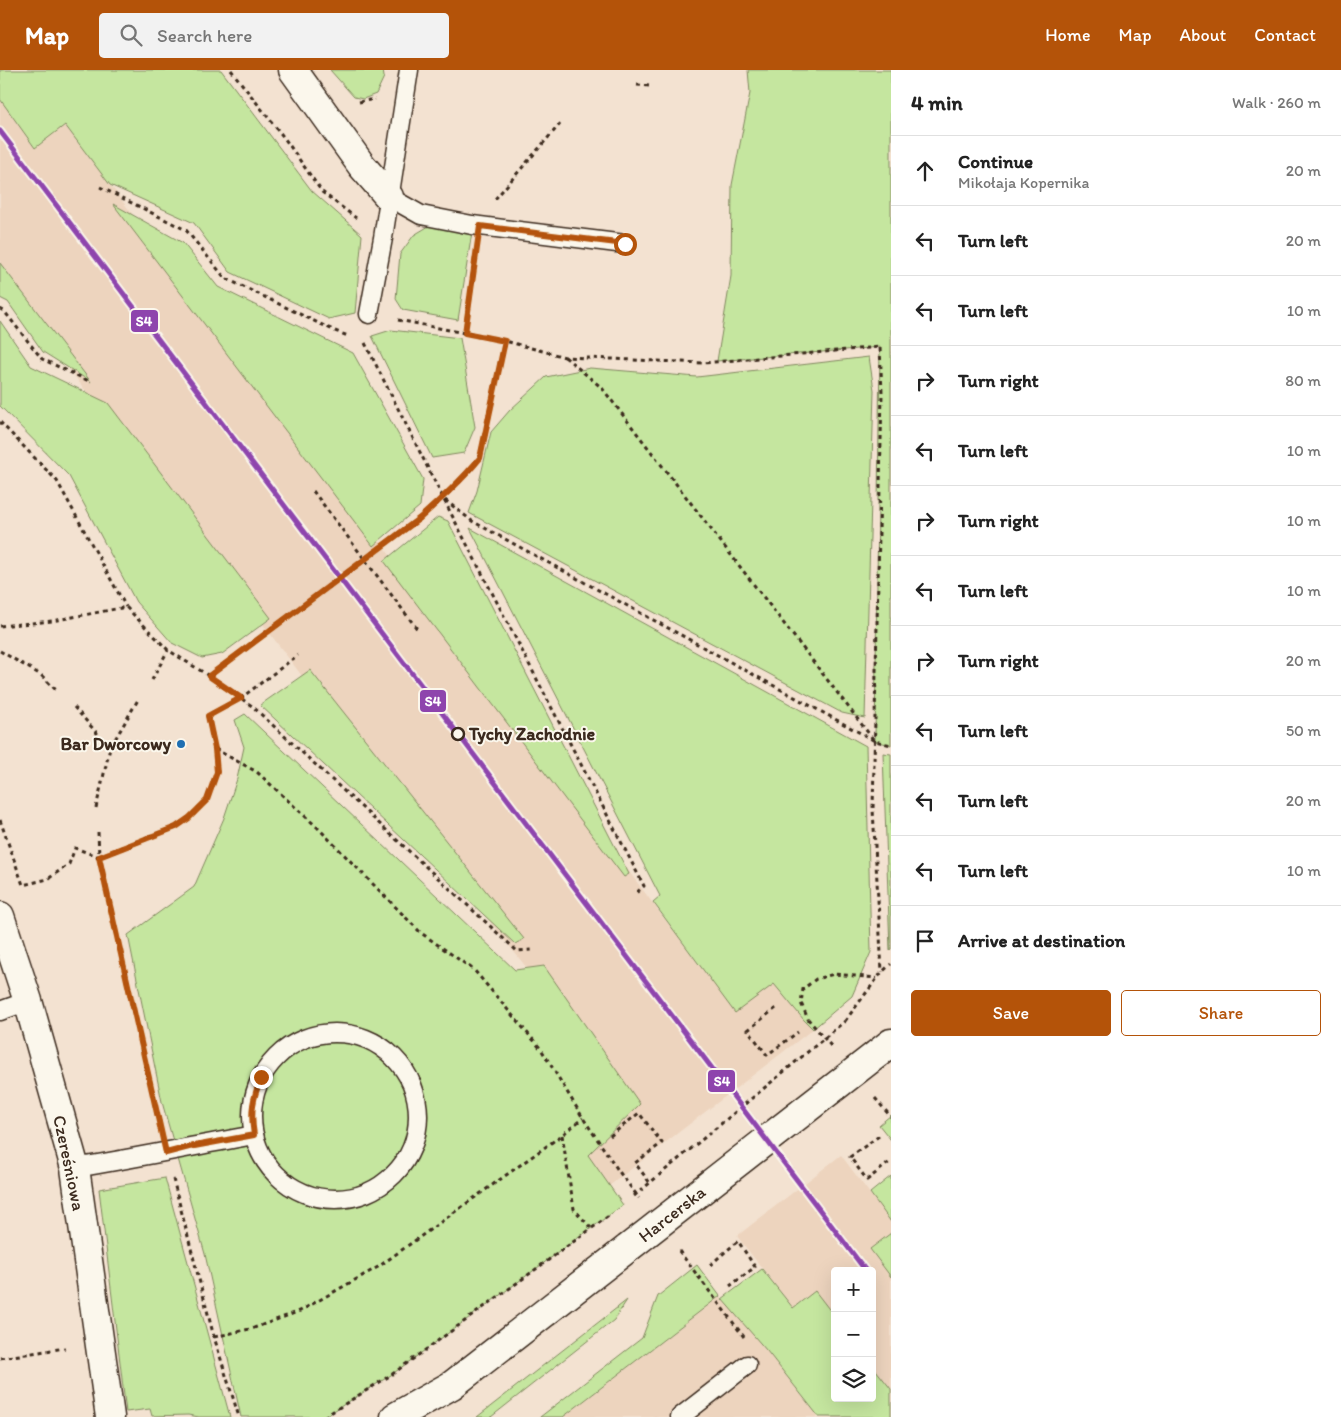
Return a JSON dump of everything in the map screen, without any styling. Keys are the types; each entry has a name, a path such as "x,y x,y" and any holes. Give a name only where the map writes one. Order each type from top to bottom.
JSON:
{"street":[{"path":"293,70 362,166 389,197"},
{"name":"Czereśniowa","path":"0,916 28,1001 75,1168 110,1417"},
{"name":"Harcerska","path":"395,1417 452,1385 884,1049"},
{"name":"Harcerska","path":"423,1417 452,1385"}],"lane":[{"path":"369,314 383,238 409,70"},
{"path":"389,197 421,215 476,225 625,244"},
{"path":"0,1011 28,1001"},
{"path":"334,1033 356,1036 376,1044 394,1057 407,1075 415,1094 418,1116 415,1137 408,1156 395,1173 379,1186 360,1196 339,1199 318,1197 298,1191 280,1178 265,1161 254,1135 252,1119 254,1097 261,1077 275,1059 292,1045 312,1036 334,1033"},
{"path":"75,1168 166,1153 254,1135"},
{"path":"680,1417 747,1366"}],"path":[{"path":"231,70 322,192 383,238"},
{"path":"637,85 650,86"},
{"path":"356,102 381,96"},
{"path":"465,333 476,225 560,124"},
{"path":"100,187 186,230 225,278 334,331 364,341"},
{"path":"0,309 4,311 42,359 91,382"},
{"path":"636,893 644,886 364,341 369,314 505,341 564,357 703,363 880,347 882,393 873,809 882,972"},
{"path":"209,676 420,518 469,472 480,458 505,341"},
{"path":"564,357 602,388 874,741"},
{"path":"0,422 57,481 126,607 168,650 252,706 516,951 532,950"},
{"path":"313,491 418,630"},
{"path":"443,498 472,521 874,741 891,745"},
{"path":"0,626 52,621 126,607"},
{"path":"152,680 168,650"},
{"path":"0,651 41,675 57,691"},
{"path":"0,820 23,885 48,879 69,864 75,848 99,857 176,827 189,818 207,800 217,772 215,749 208,716 241,698 298,655"},
{"path":"96,808 110,748 139,698"},
{"path":"74,708 110,748"},
{"path":"215,749 257,772 318,828 421,933 474,970 541,1049 583,1118 620,1174 643,1204"},
{"path":"98,832 99,857 166,1153 214,1337 239,1417"},
{"path":"630,1200 845,1021 882,972 891,964"},
{"path":"834,1049 808,1019 800,1003 803,989 816,979 834,974 878,978"},
{"path":"776,1008 748,1030 767,1055 798,1032"},
{"path":"872,1094 891,1117"},
{"path":"610,1136 639,1113 662,1143 635,1163 650,1183"},
{"path":"214,1337 254,1328 300,1311 378,1267 583,1118"},
{"path":"562,1135 574,1208 591,1228"},
{"path":"879,1136 850,1157 867,1180 891,1161"},
{"path":"324,1417 391,1375 615,1211"},
{"path":"710,1265 738,1241 755,1266 730,1286"},
{"path":"678,1250 754,1349 747,1366"},
{"path":"0,1358 70,1347"}],"shaded area":[{"path":"0,99 35,148 65,125 735,1012 774,983 813,1029 609,1186 587,1155 634,1110 0,278"},
{"path":"841,1155 891,1222 891,1233 870,1249 891,1277 891,1389 876,1370 876,1267 831,1267 831,1312 815,1291 793,1308 737,1236"},
{"path":"720,1296 767,1351 819,1417 563,1417"}],"green space":[{"path":"0,70 221,70 312,191 362,235 355,313 329,319 230,272 194,223 110,185 65,125 35,148 0,99"},
{"path":"330,70 383,70 384,77 376,94 363,99 354,97"},
{"path":"748,70 891,70 891,745 875,741 880,347 717,361 731,276 732,185 750,93"},
{"path":"113,204 183,243 218,287 353,353 423,479 420,506 373,546"},
{"path":"429,226 472,232 458,320 403,310 396,299 400,254 414,235"},
{"path":"0,263 91,382 43,352 8,302 0,298"},
{"path":"0,321 31,366 108,403 271,618 222,654 202,658 172,643 136,602 69,476 0,406"},
{"path":"391,330 460,338 475,427 464,453 432,458 372,336"},
{"path":"869,357 874,390 865,718 842,713 469,513 477,491 491,432 510,410 546,377 590,368 697,377"},
{"path":"438,517 448,521 629,874 624,877 384,561"},
{"path":"470,528 866,746 871,952 852,996 813,1029 774,984 735,1013 653,902 660,896"},
{"path":"310,670 524,939 515,944 260,705"},
{"path":"245,714 515,970 544,966 640,1104 588,1155 623,1205 391,1375 324,1417 241,1417 205,1254 162,1102 128,935 194,887 224,818 237,779 244,747 235,720"},
{"path":"883,753 891,754 890,950"},
{"path":"891,1115 891,1140 879,1125"},
{"path":"891,1176 891,1222 870,1193"},
{"path":"165,1178 230,1417 152,1416 150,1409 126,1412 99,1189"},
{"path":"891,1233 891,1277 870,1249"},
{"path":"697,1265 720,1296 563,1417 540,1417 642,1338 658,1296"},
{"path":"762,1269 793,1308 815,1291 831,1312 831,1402 876,1402 876,1370 891,1389 891,1417 819,1417 767,1351 722,1299"},
{"path":"627,1300 614,1320 491,1417 477,1417"}],"transit line":[{"name":"S4","path":"0,131 863,1267"}],"place":[{"name":"Tychy Zachodnie","path":"458,734"},
{"name":"Bar Dworcowy","path":"181,744"}],"route":[{"path":"261,1077 254,1097 252,1119 254,1135 166,1153 99,857 176,827 189,818 207,800 217,772 215,749 208,716 241,698 209,676 420,518 469,472 480,458 505,341 465,333 480,226 625,244"}]}
